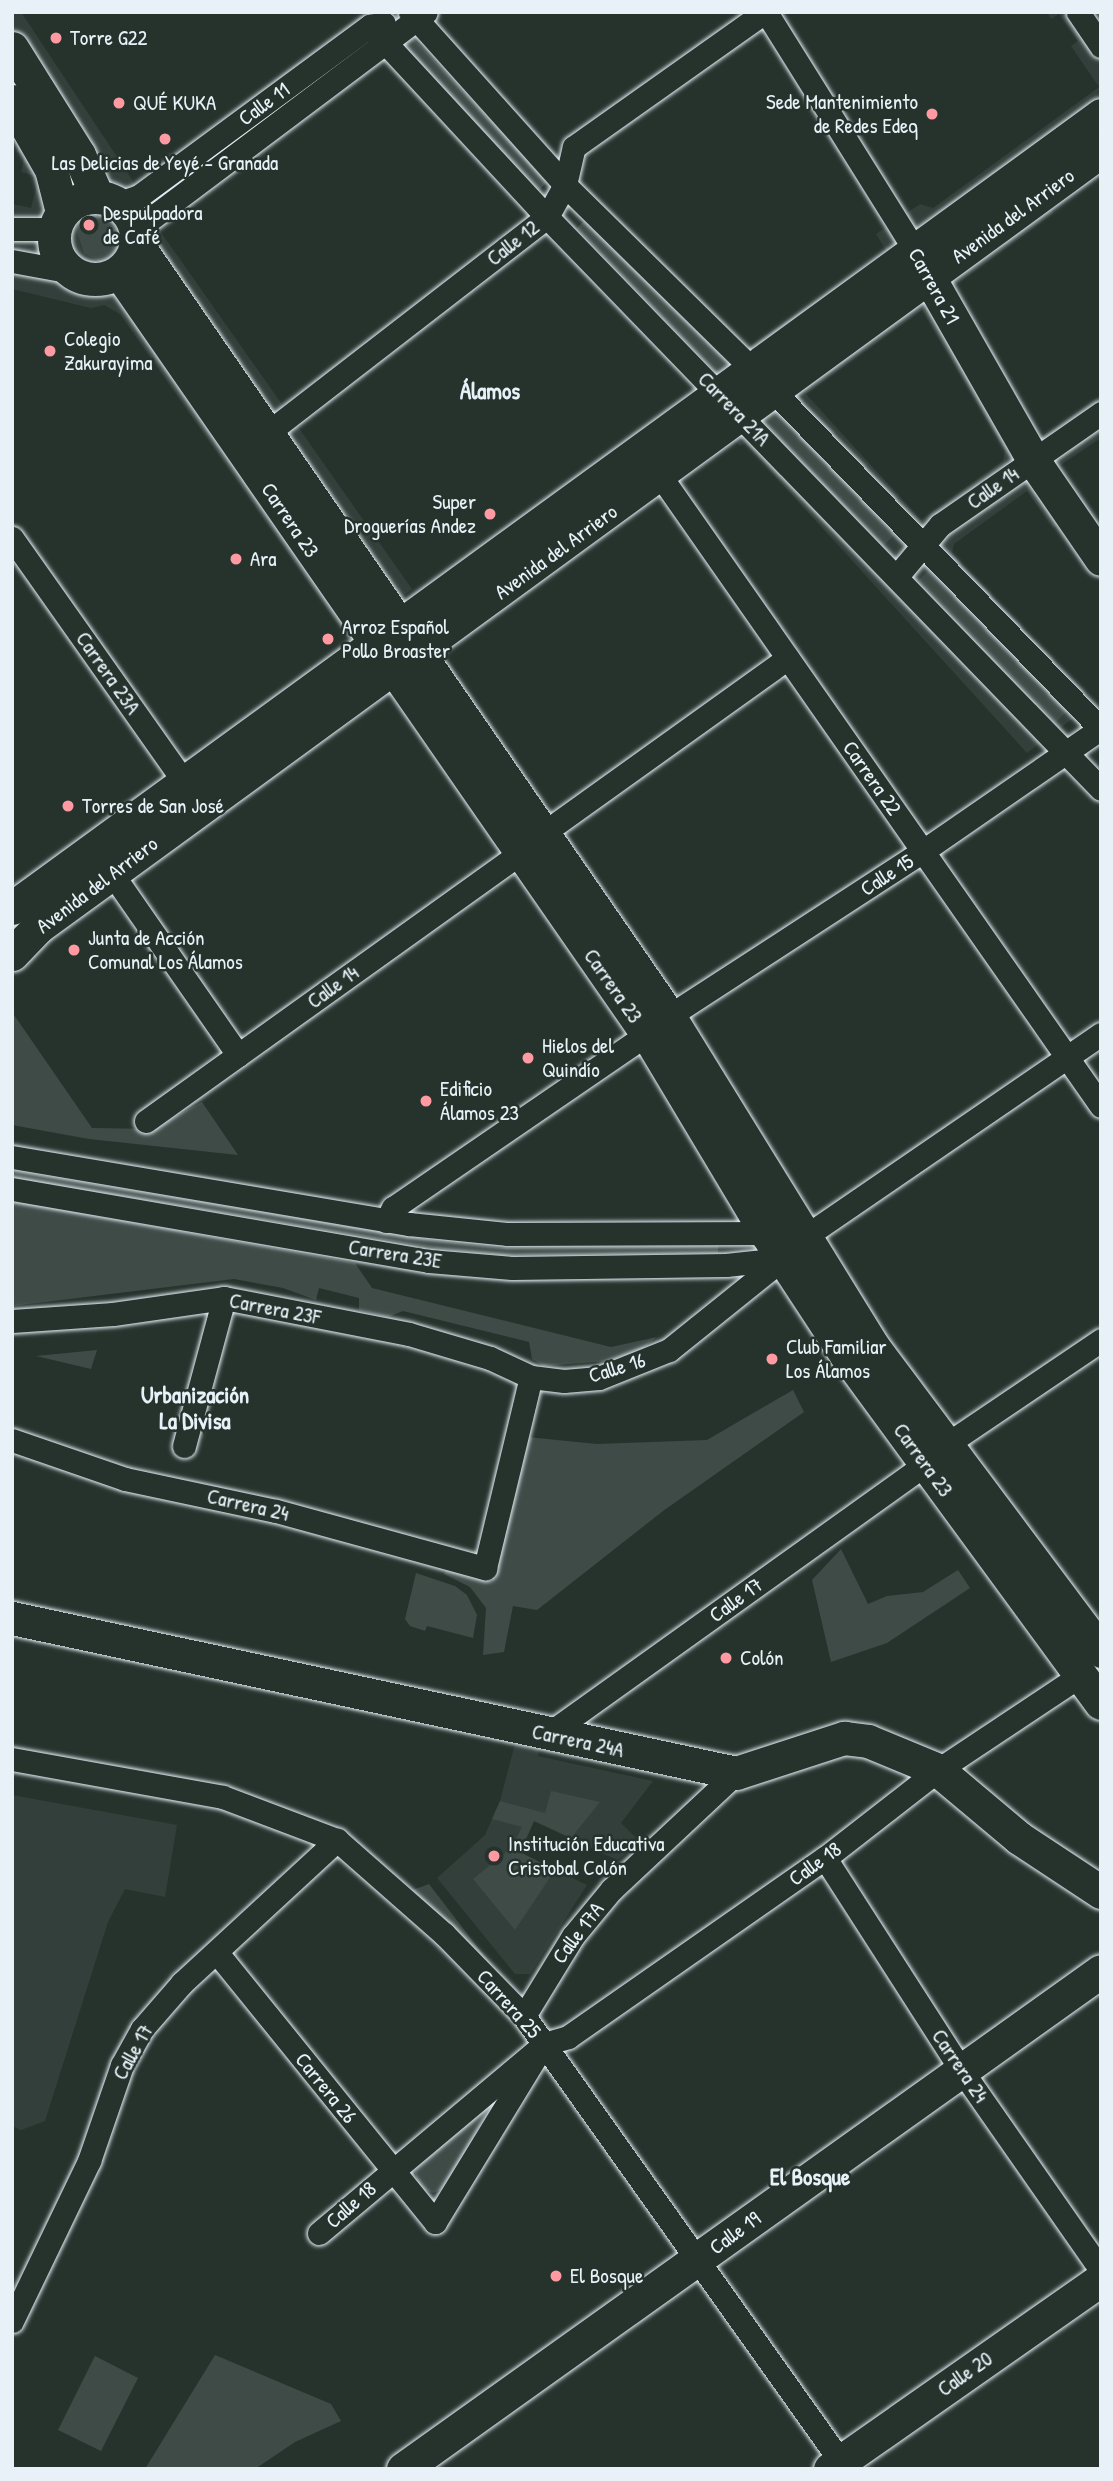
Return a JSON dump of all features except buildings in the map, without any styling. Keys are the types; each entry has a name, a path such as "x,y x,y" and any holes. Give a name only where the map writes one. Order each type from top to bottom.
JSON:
{"street":[{"name":"Calle 12","path":"266,434 547,217 565,185 574,147 766,12"},
{"name":"Carrera 21","path":"766,12 922,265 1033,460 1101,559"},
{"path":"1078,12 1101,46"},
{"name":"Carrera 21A","path":"417,14 565,185 763,381 919,545 1101,729"},
{"name":"Calle 11","path":"122,218 139,196 376,34 417,14"},
{"name":"Carrera 21A","path":"376,34 547,217 1101,789"},
{"name":"Calle 11","path":"122,218 376,34"},
{"name":"Carrera 23","path":"12,48 79,155 266,434 397,648"},
{"path":"12,101 51,169 59,220 56,251 72,272"},
{"name":"Avenida del Arriero","path":"922,265 923,241 1101,115"},
{"name":"Avenida del Arriero","path":"12,954 21,915 103,861 203,809 397,648 922,265 1101,151"},
{"path":"12,229 59,220 83,198 122,218 119,272 102,279 12,261"},
{"name":"Carrera 23","path":"119,272 397,648 658,1025 784,1243 872,1345 936,1454 1091,1663 1101,1703"},
{"name":"Calle 14","path":"897,576 919,545 1101,412"},
{"name":"Carrera 22","path":"652,463 1101,1106"},
{"name":"Carrera 23A","path":"12,538 203,809"},
{"name":"Avenida del Arriero","path":"103,861 184,782 397,648"},
{"name":"Calle 14","path":"146,1121 788,658"},
{"name":"Calle 15","path":"386,1221 393,1208 658,1025 923,851 1101,729"},
{"path":"103,861 238,1055"},
{"name":"Calle 16","path":"531,1377 564,1381 599,1378 639,1365 669,1350 784,1243 1101,1034"},
{"name":"Carrera 23E","path":"12,1157 386,1221 508,1234 784,1243"},
{"name":"Carrera 23E","path":"12,1189 429,1261 499,1267 726,1265 784,1243"},
{"path":"184,1446 224,1297"},
{"name":"Carrera 23F","path":"12,1321 113,1314 224,1297 409,1334 490,1358 531,1377"},
{"name":"Calle 17","path":"547,1735 936,1454 1101,1340"},
{"name":"Carrera 24","path":"12,1440 125,1479 270,1509 485,1568 531,1377"},
{"name":"Carrera 24A","path":"12,1618 547,1735 736,1773"},
{"name":"Calle 18","path":"319,2233 544,2043 568,2037 825,1858 938,1770 1091,1663"},
{"path":"736,1773 790,1752 844,1738 891,1748 938,1770 1019,1838 1101,1892"},
{"name":"Carrera 25","path":"12,1759 223,1797 337,1840 444,1934 524,2016 699,2258 839,2466"},
{"name":"Calle 17A","path":"524,2016 573,1936 611,1890 736,1773"},
{"name":"Calle 17","path":"12,2321 89,2161 128,2053 142,2029 182,1983 218,1954 337,1840"},
{"name":"Carrera 24","path":"825,1858 962,2070 1101,2270"},
{"name":"Carrera 26","path":"218,1954 435,2222 544,2043"},
{"name":"Calle 19","path":"403,2469 1101,1972"},
{"name":"Calle 20","path":"839,2466 1101,2279"}],"shaded area":[{"path":"12,12 21,12 131,178 160,231 412,589 348,639 120,314 104,305 91,308 12,289 12,204 31,208 39,177 21,172 25,155 17,152 20,140 12,138"},
{"path":"1047,12 1101,12 1101,166 1047,205 1054,213 953,287 1040,438 1101,395 1101,438 1055,469 1082,510 1053,528 1027,491 954,544 952,553 1092,704 1027,753 745,443 740,446 690,389 714,371 723,380 734,369 727,362 887,252 876,234 920,204 933,208 1099,87 1071,46 1078,41 1059,14 1051,19","holes":["922,310 1005,451 1003,461 921,520 806,394"]},
{"path":"406,31 548,181 537,192 394,42"},
{"path":"83,214 99,217 116,229 120,243 116,255 100,262 84,253 76,229"},
{"path":"588,217 734,369 723,380 577,228"},
{"path":"773,408 895,534 883,546 761,419"},
{"path":"930,569 1067,711 1056,722 919,580"},
{"path":"12,1012 92,1128 153,1129 202,1102 238,1155 89,1139 12,1125"},
{"path":"15,1171 437,1241 502,1248 718,1246 718,1253 502,1255 436,1248 13,1178"},
{"path":"12,1201 355,1263 372,1288 611,1347 657,1337 636,1354 619,1360 544,1366 532,1359 529,1342 403,1311 388,1317 359,1310 359,1298 319,1288 316,1300 283,1288 234,1279 12,1306"},
{"path":"97,1350 91,1369 36,1356"},
{"path":"793,1390 804,1412 663,1511 537,1610 513,1606 504,1652 483,1655 486,1608 470,1587 444,1574 446,1570 492,1582 527,1437 597,1444 707,1440"},
{"path":"841,1549 868,1604 887,1596 923,1592 958,1570 970,1588 887,1643 831,1662 812,1580"},
{"path":"416,1573 455,1586 467,1595 477,1615 473,1638 427,1626 425,1631 410,1626 405,1619"},
{"name":"Institución Educativa Cristobal Colón","path":"515,1744 539,1749 538,1756 653,1781 621,1823 641,1843 617,1860 534,1821 520,1853 587,1885 530,1974 515,1974 437,1878 485,1835 500,1801"},
{"path":"551,1791 600,1802 571,1838 534,1821 520,1852 555,1870 515,1930 473,1879 512,1847 522,1827 492,1819 500,1801 545,1813"},
{"path":"12,1795 177,1825 165,1897 125,1889 108,1922 45,2121 21,2130 12,2126"},
{"path":"429,1884 495,1970 410,1891"},
{"path":"492,2102 447,2187 433,2193 419,2188 414,2167"},
{"path":"215,2355 331,2404 341,2421 295,2442 255,2469 145,2469"},
{"path":"95,2356 138,2378 101,2451 58,2430"}],"place":[{"name":"Torre G22","path":"56,38"},
{"name":"QUÉ KUKA","path":"119,103"},
{"name":"Sede Mantenimiento de Redes Edeq","path":"932,114"},
{"name":"Las Delicias de Yeyé - Granada","path":"165,139"},
{"name":"Despulpadora de Café","path":"89,225"},
{"name":"Colegio Zakurayima","path":"50,351"},
{"name":"Super Droguerías Andez","path":"490,514"},
{"name":"Ara","path":"236,559"},
{"name":"Arroz Español Pollo Broaster","path":"328,639"},
{"name":"Torres de San José","path":"68,806"},
{"name":"Junta de Acción Comunal Los Álamos","path":"74,950"},
{"name":"Hielos del Quindío","path":"528,1058"},
{"name":"Edificio Álamos 23","path":"426,1101"},
{"name":"Club Familiar Los Álamos","path":"772,1359"},
{"name":"Colón","path":"726,1658"},
{"name":"Institución Educativa Cristobal Colón","path":"494,1856"},
{"name":"El Bosque","path":"556,2276"}],"district":[{"name":"Álamos","path":"490,391"},
{"name":"Urbanización La Divisa","path":"195,1408"},
{"name":"El Bosque","path":"810,2177"}]}
